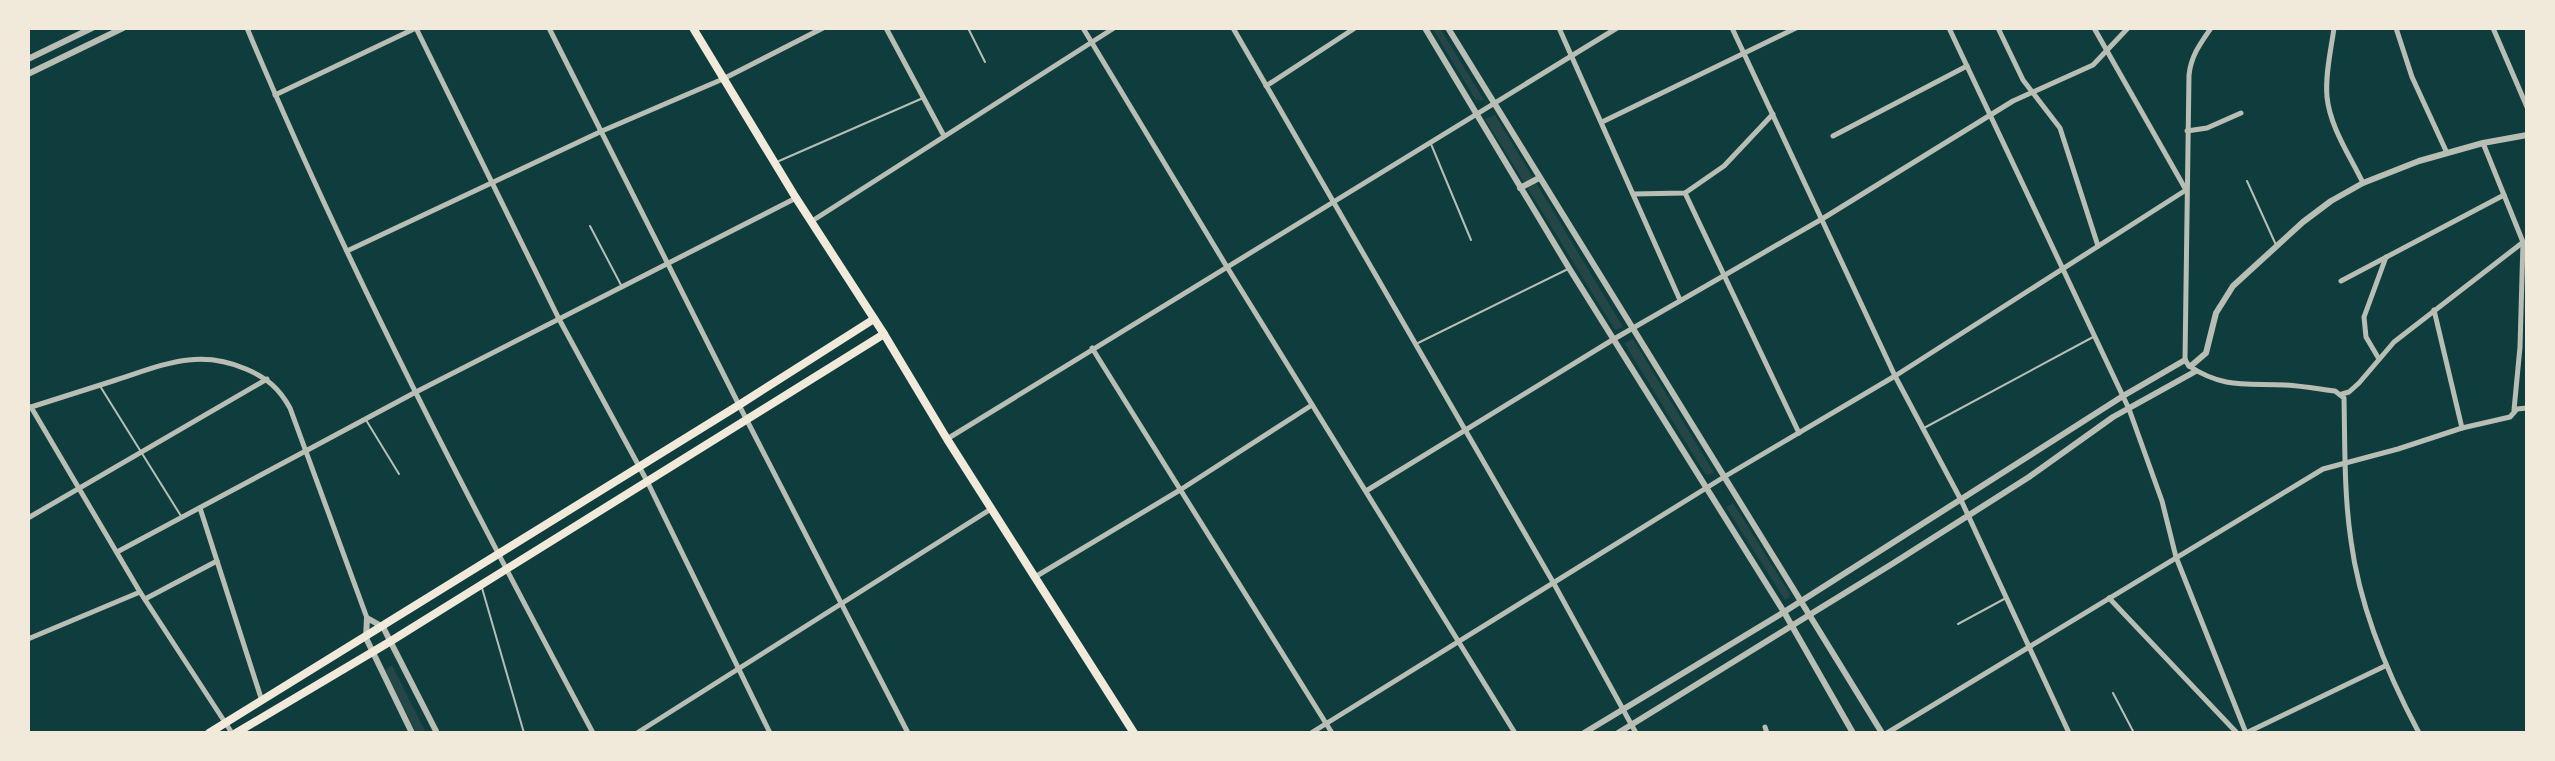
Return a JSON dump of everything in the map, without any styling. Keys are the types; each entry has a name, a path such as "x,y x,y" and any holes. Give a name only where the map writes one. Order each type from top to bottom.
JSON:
{"main road":[{"path":"693,28 774,164 1134,733"},
{"path":"209,733 874,319"},
{"path":"234,733 391,641 884,334"}],"street":[{"path":"28,59 92,28"},
{"path":"28,74 123,28"},
{"path":"247,28 275,95 414,393 593,733"},
{"path":"275,95 416,28 559,319 647,481 770,733"},
{"path":"549,28 908,733"},
{"path":"347,251 602,131 723,79 823,28"},
{"path":"886,28 944,136"},
{"path":"1083,28 1515,733"},
{"path":"811,222 1114,28"},
{"path":"1233,28 1553,582 1636,733"},
{"path":"1266,86 1355,28"},
{"path":"1425,28 1569,268 1784,612 1853,733"},
{"path":"1448,28 1492,104 1885,733 2323,469 2510,417 2514,410 2520,347 2523,242 2483,143"},
{"path":"1559,28 1680,300"},
{"path":"947,439 1617,28"},
{"path":"1732,28 1895,376 1961,500 2069,733"},
{"path":"1602,122 1796,28"},
{"path":"1949,28 2129,409 2162,501 2176,557 2246,733 2385,666"},
{"path":"1998,28 2030,91 2060,128 2098,246"},
{"path":"2094,28 2186,190"},
{"path":"1366,491 2030,91 2093,65 2128,28"},
{"path":"2191,366 2186,190 2190,62 2211,28"},
{"path":"2334,28 2327,99 2332,121 2363,183"},
{"path":"2396,28 2412,77 2447,153"},
{"path":"2493,28 2527,107"},
{"path":"66,40 72,52"},
{"path":"1833,136 1967,66"},
{"path":"2187,131 2207,128 2241,113"},
{"path":"1633,194 1685,193 1724,166 1773,114"},
{"path":"1618,733 1968,516 2191,366 2204,356 2216,313 2233,286 2331,201 2363,183 2419,161 2483,143 2527,135"},
{"path":"1520,188 1539,178"},
{"path":"1311,733 1706,488 1895,376 2186,190"},
{"path":"1685,193 1799,433"},
{"path":"2341,281 2504,195"},
{"path":"117,552 414,393 796,198"},
{"path":"2191,366 2214,380 2235,385 2286,385 2342,394 2349,392 2394,342 2523,242"},
{"path":"2379,359 2366,337 2364,317 2386,257"},
{"path":"2434,310 2462,428"},
{"path":"1092,348 1332,733"},
{"path":"234,733 140,592 29,408 172,361 221,359 267,379 281,391 290,408 367,618 366,638 412,733"},
{"path":"1584,733 1784,612 2123,396 2191,366"},
{"path":"28,518 267,379"},
{"path":"2342,394 2349,463 2351,543 2358,581 2379,652 2419,733"},
{"path":"1035,577 1180,490 1312,405"},
{"path":"2514,410 2527,408"},
{"path":"200,508 262,701"},
{"path":"637,733 992,508"},
{"path":"145,599 217,561"},
{"path":"28,639 140,592"},
{"path":"2109,598 2237,733"},
{"path":"367,618 383,627 437,733"}],"lane":[{"path":"968,28 985,62"},
{"path":"774,164 924,98"},
{"path":"1431,143 1471,240"},
{"path":"2247,181 2277,246"},
{"path":"590,226 622,287"},
{"path":"1415,345 1569,268"},
{"path":"1923,429 2095,336"},
{"path":"99,385 182,517"},
{"path":"365,419 399,474"},
{"path":"481,584 524,733"},
{"path":"1958,624 2006,598"},
{"path":"2113,693 2134,733"}],"shaded area":[{"path":"1432,28 1440,28 1484,100 1476,100"},
{"path":"1495,115 1623,327 1615,330 1485,119"},
{"path":"1633,339 1714,473 1706,475 1624,343"},
{"path":"1733,503 1790,594 1789,598 1785,600 1726,507"},
{"path":"392,665 426,733 416,733 385,670"}]}
